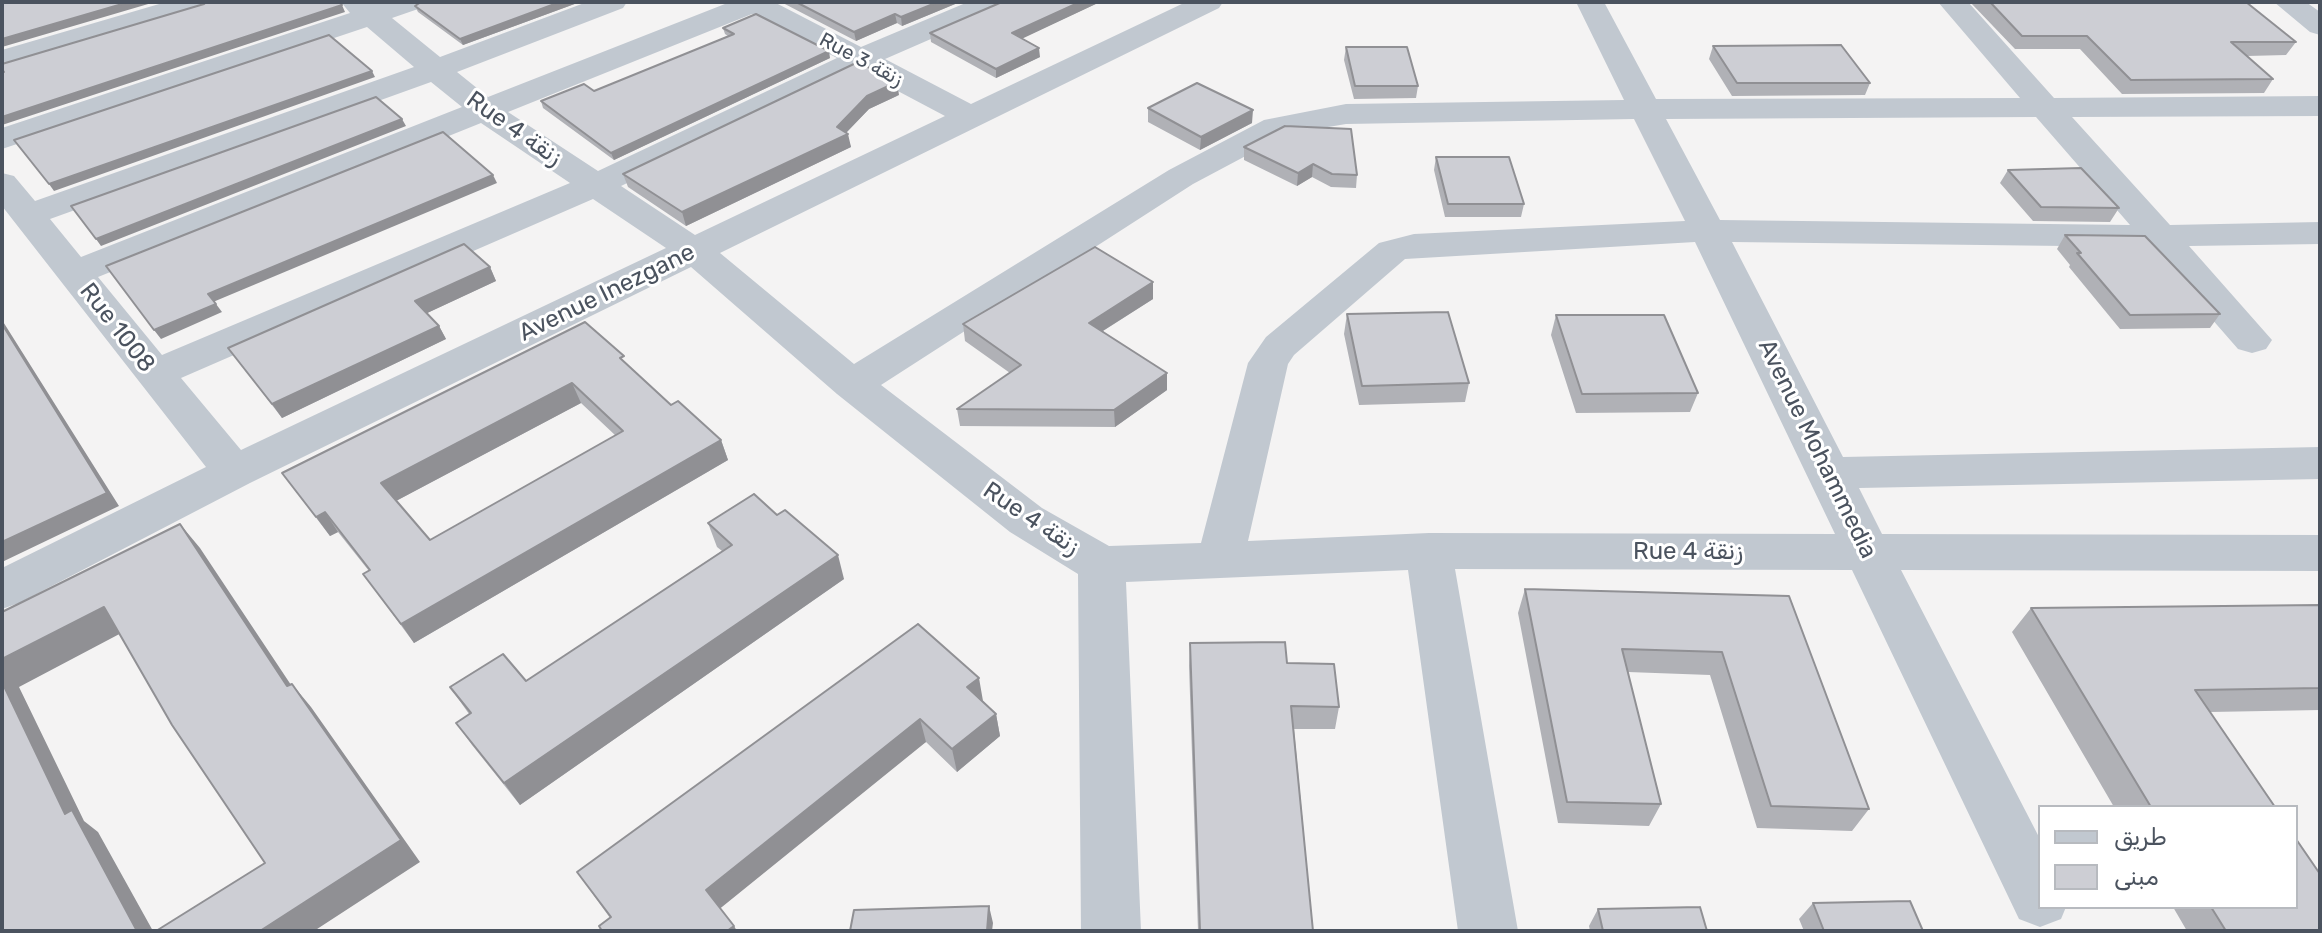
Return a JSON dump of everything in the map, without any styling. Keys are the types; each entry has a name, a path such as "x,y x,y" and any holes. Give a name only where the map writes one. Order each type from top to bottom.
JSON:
{"street":[{"path":"2,60 197,2"},
{"path":"2,139 363,9 411,2"},
{"path":"22,226 613,2"},
{"path":"74,273 754,2"},
{"name":"Rue 3 زنقة","path":"754,2 858,60 971,117"},
{"path":"154,374 595,185 858,60 992,2"},
{"name":"Avenue Inezgane","path":"4,589 234,472 1209,2"},
{"name":"Avenue Mohammedia","path":"1590,2 1708,231 2038,895"},
{"path":"1952,2 2252,340"},
{"path":"2288,2 2320,26"},
{"name":"Rue 4 زنقة","path":"363,9 484,110 695,251 852,384 1026,520 1102,565 1429,551 2320,553"},
{"path":"852,384 1181,177 1276,127 1346,114 1646,109 2320,106"},
{"name":"Rue 1008","path":"2,183 22,226 74,273 234,472"},
{"path":"1220,560 1268,363 1280,346 1392,251 1446,241 1708,231 2159,236 2320,233"},
{"path":"1829,473 2320,463"},
{"path":"1429,551 1488,931"},
{"path":"1102,565 1111,931"},
{"path":"2045,909 2056,931"}],"building":[{"path":"2,2 129,2 2,39"},
{"path":"206,2 340,2 342,5 2,117 2,64"},
{"path":"421,2 560,2 460,39 415,6"},
{"path":"796,2 938,2 901,17 895,14 854,32"},
{"path":"1002,2 1080,2 1012,33 1039,48 996,69 930,33"},
{"path":"1990,2 2246,2 2296,42 2231,42 2273,79 2131,80 2087,36 2022,36"},
{"path":"756,14 829,51 611,153 541,101 584,84 594,91 734,34 723,28"},
{"path":"329,35 372,71 49,184 14,140"},
{"path":"1841,45 1870,83 1737,83 1713,46"},
{"path":"1346,47 1407,47 1418,86 1355,86"},
{"path":"858,62 897,82 867,96 837,127 848,134 682,212 623,174"},
{"path":"1197,83 1253,110 1201,137 1148,108"},
{"path":"376,97 402,119 96,239 71,206"},
{"path":"1285,126 1351,129 1357,175 1332,174 1313,164 1298,173 1244,147"},
{"path":"443,132 493,175 208,294 216,304 154,330 106,266"},
{"path":"1436,157 1509,157 1524,204 1448,204"},
{"path":"2081,168 2119,208 2041,207 2008,170"},
{"path":"2065,235 2145,236 2220,314 2130,315"},
{"path":"464,244 490,267 415,301 439,326 272,404 228,348"},
{"path":"1095,247 1153,282 1089,323 1167,373 1114,410 957,409 1021,365 963,324"},
{"path":"1448,312 1469,383 1362,386 1347,314"},
{"path":"1556,315 1664,315 1698,393 1582,394"},
{"path":"585,322 624,356 620,358 671,405 678,401 721,440 401,624 363,574 370,570 325,512 316,517 282,473","holes":["572,383 623,431 430,540 381,483"]},
{"path":"2,324 107,493 2,542"},
{"path":"754,494 777,515 785,510 838,555 504,783 456,723 471,713 450,687 503,654 526,681 732,545 708,523"},
{"path":"180,524 287,686 292,684 401,840 260,931 156,931 265,863 172,725 104,607 2,659 2,612"},
{"path":"1525,589 1789,596 1869,809 1771,806 1722,652 1622,649 1661,804 1567,802"},
{"path":"2320,605 2320,688 2195,690 2274,805 2150,805 2031,608"},
{"path":"918,624 979,678 967,687 996,714 952,749 920,719 706,890 734,926 727,931 602,931 599,926 611,917 577,872"},
{"path":"1285,642 1287,663 1334,664 1339,707 1291,706 1313,931 1200,931 1190,643"},
{"path":"2,682 65,814 72,810 137,931 2,931"},
{"path":"2298,842 2320,874 2320,931 2226,931 2212,909 2298,909"},
{"path":"1910,901 1923,931 1824,931 1813,903"},
{"path":"989,906 987,931 850,931 854,910"},
{"path":"1700,907 1707,931 1603,931 1598,909"}]}
